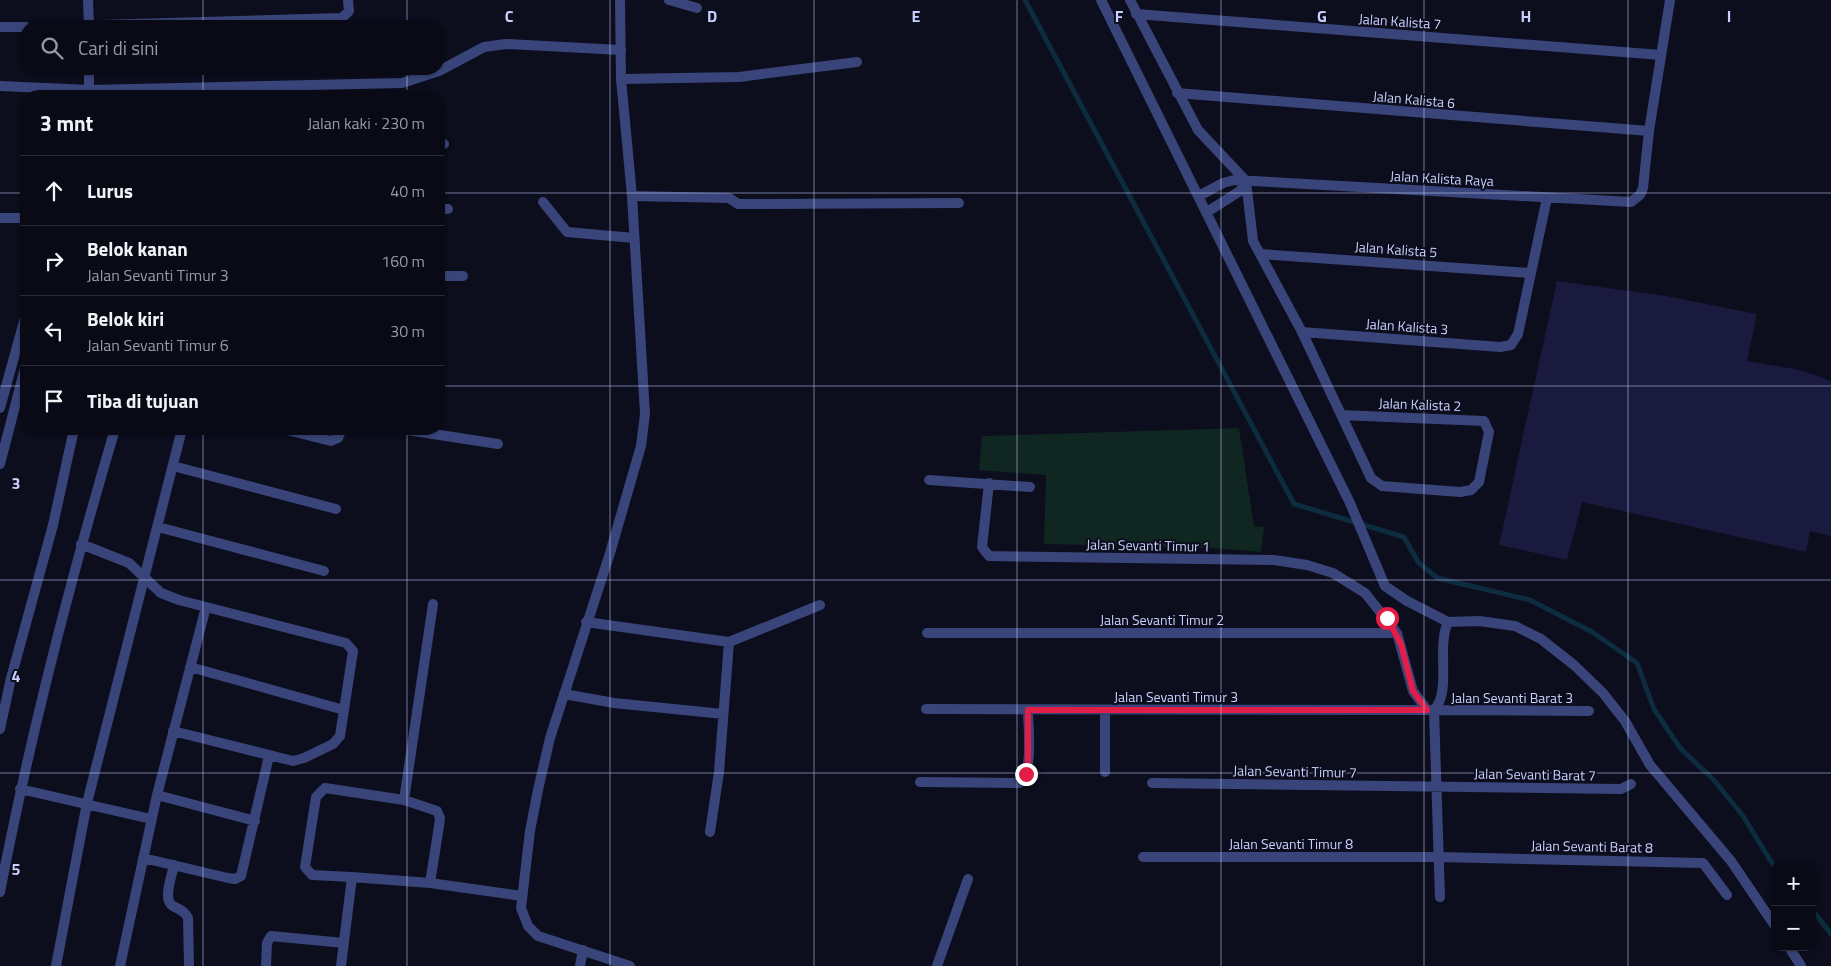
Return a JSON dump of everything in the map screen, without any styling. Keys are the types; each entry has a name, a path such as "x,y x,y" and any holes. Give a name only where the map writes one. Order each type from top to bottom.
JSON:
{"street":[{"path":"88,0 88,20"},
{"path":"278,20 342,18 348,14 348,0"},
{"path":"620,0 621,79 632,196 645,389 641,446 610,553 586,622 550,738 538,790 522,896 524,918 538,936 630,966"},
{"path":"669,0 696,8"},
{"path":"1101,0 1350,503 1385,586 1407,601 1448,622 1466,620 1515,626 1541,639 1574,666 1603,693 1625,721 1650,765 1731,861 1771,920"},
{"path":"1130,0 1198,130 1220,150 1246,181 1251,230 1260,254 1302,332 1342,414"},
{"path":"1649,131 1670,0"},
{"name":"Jalan Kalista 7","path":"1136,14 1662,55"},
{"path":"0,27 20,27"},
{"path":"445,68 484,46 506,44 621,50"},
{"path":"621,79 738,77 857,62"},
{"path":"89,75 89,90"},
{"path":"183,90 402,83 427,75"},
{"path":"0,86 51,90"},
{"name":"Jalan Kalista 6","path":"1177,93 1649,131"},
{"name":"Jalan Kalista Raya","path":"1199,196 1223,183 1234,180 1626,202 1636,199 1643,188 1649,131"},
{"path":"1207,212 1240,191 1246,181"},
{"path":"632,196 729,198 738,204 959,203"},
{"path":"1530,273 1547,198"},
{"path":"542,202 567,232 634,238"},
{"path":"0,218 20,218"},
{"name":"Jalan Kalista 5","path":"1260,254 1530,273"},
{"name":"Jalan Kalista 3","path":"1302,332 1500,348 1511,345 1518,334 1530,273"},
{"path":"445,276 463,276"},
{"path":"0,408 20,359"},
{"path":"0,464 20,387"},
{"name":"Jalan Kalista 2","path":"1342,414 1481,420 1487,425 1489,432 1479,482 1471,490 1460,492 1388,487 1377,484 1371,478 1342,414"},
{"path":"0,729 3,697 53,526 73,435"},
{"path":"0,892 20,789 81,544 113,435"},
{"path":"56,966 87,803 181,435"},
{"path":"307,435 331,441 338,438 339,435"},
{"path":"440,435 498,444"},
{"path":"173,466 336,509"},
{"path":"929,480 1030,487"},
{"name":"Jalan Sevanti Timur 1","path":"989,483 982,547 988,556 1274,560 1308,565 1333,573 1365,593 1397,633"},
{"path":"158,527 324,571"},
{"path":"81,544 129,563 162,592 206,607 350,645 354,654 340,736 336,742 297,761 269,756 173,732"},
{"path":"404,800 433,604"},
{"path":"586,622 729,642 820,605"},
{"path":"120,966 151,819 206,607"},
{"path":"1431,710 1442,698 1443,647 1448,622"},
{"name":"Jalan Sevanti Timur 2","path":"927,633 1397,633"},
{"path":"1397,633 1413,691 1431,710 1437,786 1440,897"},
{"path":"710,832 719,772 729,642"},
{"path":"190,667 344,710"},
{"path":"564,694 614,703 723,714"},
{"name":"Jalan Sevanti Timur 3","path":"926,709 1431,710"},
{"path":"920,782 1008,785 1024,780 1028,768 1028,710"},
{"path":"1104,710 1105,772"},
{"name":"Jalan Sevanti Barat 3","path":"1431,710 1589,711"},
{"path":"143,858 228,878 238,878 242,874 269,756"},
{"name":"Jalan Sevanti Timur 7","path":"1152,783 1437,786"},
{"name":"Jalan Sevanti Barat 7","path":"1437,786 1621,789 1631,784"},
{"path":"430,883 440,814 433,809 404,800 330,788 325,788 318,793 310,834 306,871 312,875 430,883 522,896"},
{"path":"20,789 151,819"},
{"path":"157,795 254,821"},
{"name":"Jalan Sevanti Timur 8","path":"1143,856 1439,856"},
{"name":"Jalan Sevanti Barat 8","path":"1439,856 1703,863 1727,895"},
{"path":"174,865 167,898 171,905 184,912 188,918 189,966"},
{"path":"341,966 352,877"},
{"path":"937,966 968,879"},
{"path":"266,966 267,943 273,936 344,943"},
{"path":"580,966 583,950"},
{"path":"1792,951 1801,966"}],"green space":[{"path":"1239,428 1254,526 1264,527 1261,552 1214,548 1044,544 1046,475 979,470 982,436"}],"building":[{"path":"1557,281 1666,296 1757,314 1747,361 1800,370 1831,381 1831,536 1810,531 1806,552 1582,502 1567,560 1499,545"}],"waterway":[{"path":"1025,0 1294,504 1404,537 1418,562 1437,578 1530,600 1592,632 1637,663 1654,709 1680,748 1713,779 1743,816 1771,862"},
{"path":"1816,914 1831,934"}],"route":[{"path":"1026,774 1028,768 1028,710 1427,710 1413,691 1401,644 1397,633 1387,618"}]}
